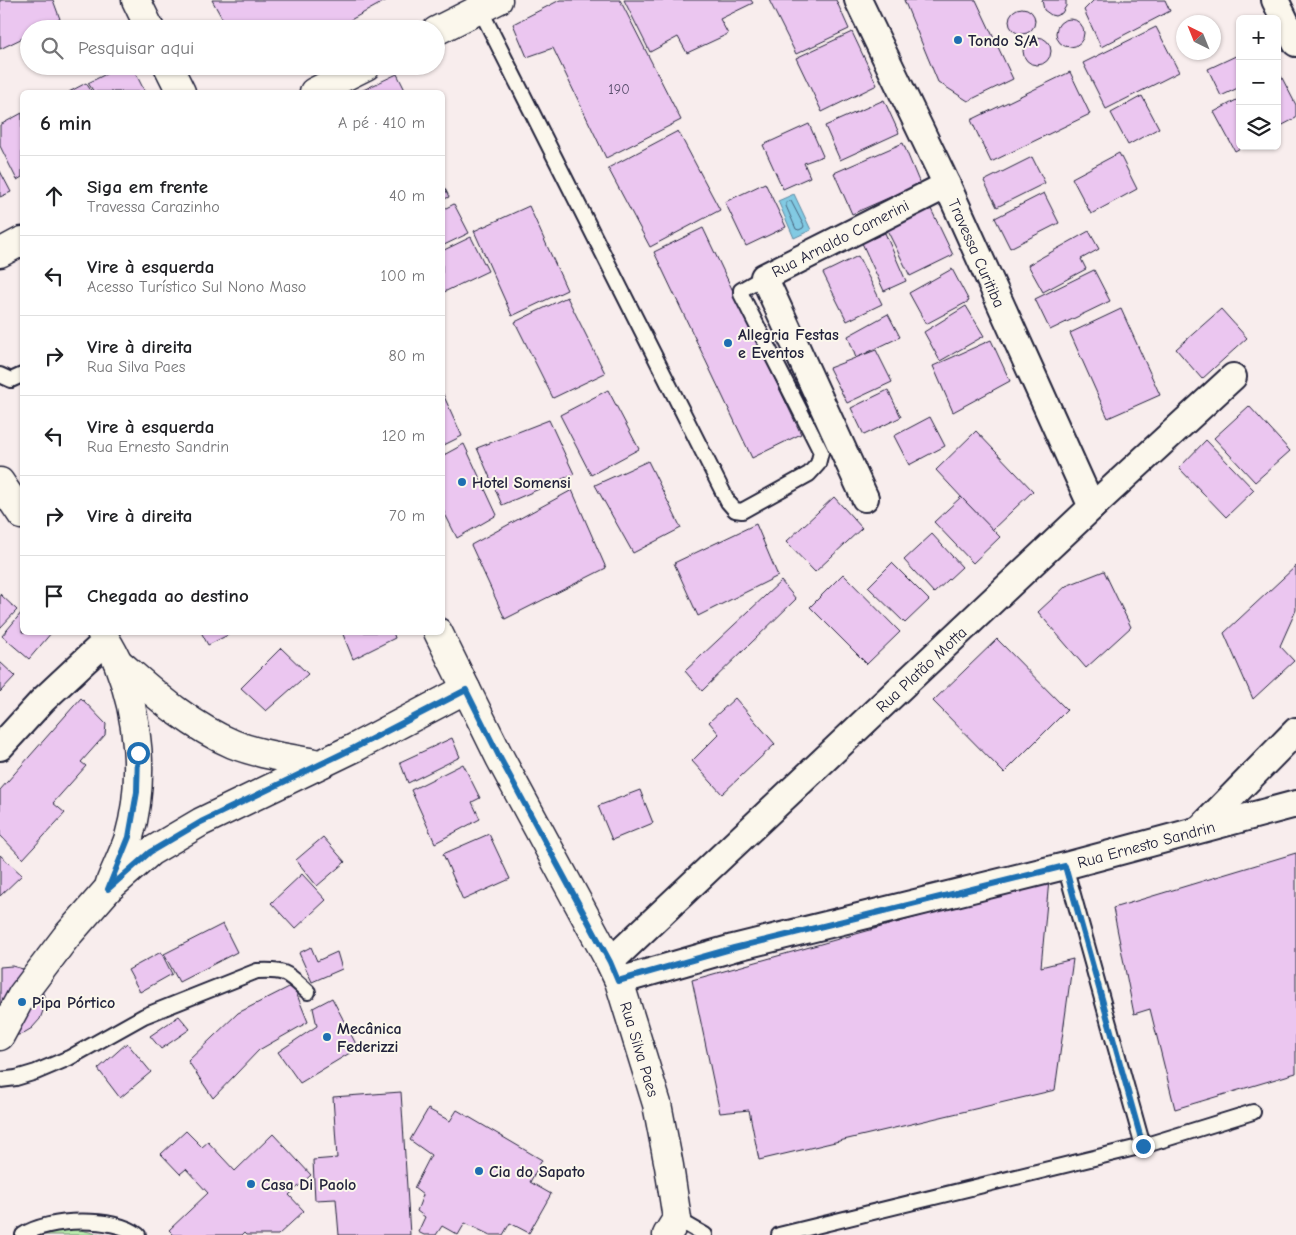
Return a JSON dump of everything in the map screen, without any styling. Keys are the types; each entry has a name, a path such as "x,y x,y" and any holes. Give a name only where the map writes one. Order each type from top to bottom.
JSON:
{"main road":[{"path":"136,0 146,20"},
{"path":"445,27 489,5"},
{"path":"172,75 180,90"},
{"path":"318,90 348,75"},
{"path":"0,253 20,242"},
{"path":"0,482 20,512"},
{"name":"Rua Silva Paes","path":"439,635 504,766 614,971 657,1104 669,1166 672,1227"},
{"path":"108,645 162,701 186,720 234,745 261,753 320,764"},
{"path":"108,645 132,711 138,753 137,792 129,837 108,889"},
{"path":"0,1036 22,995 66,937 108,889 150,852 201,822 362,744 466,690"}],"street":[{"name":"Travessa Curitiba","path":"858,0 947,185 1092,508"},
{"path":"1275,0 1296,43"},
{"name":"Rua Arnaldo Camerini","path":"865,498 764,277 947,185"},
{"name":"Rua Platão Motta","path":"614,971 1092,508 1233,377"},
{"path":"0,747 43,700 108,645"},
{"path":"1200,830 1296,731"},
{"name":"Rua Ernesto Sandrin","path":"614,971 734,948 1065,866 1296,804"}],"lane":[{"path":"489,5 728,502 735,510 742,511 809,474 818,464 821,452 741,294 741,290 744,287 764,277"},
{"path":"0,375 11,380 20,376"},
{"path":"1065,866 1143,1146"},
{"path":"0,1080 16,1078 36,1072 70,1058 144,1016 257,971 274,970 288,973 308,992"},
{"path":"779,1235 1143,1146 1254,1112"},
{"path":"23,1235 31,1230 50,1224 96,1221 124,1226 138,1235"},
{"path":"672,1227 705,1235"}],"green space":[{"path":"72,1228 102,1235 32,1235 43,1230"}],"water":[{"path":"794,194 811,230 794,238 778,201"}],"building":[{"path":"0,0 53,0 60,19 20,20 20,39 0,49"},
{"path":"212,0 387,0 350,20 223,20"},
{"path":"560,0 620,0 681,120 606,158 553,48 527,57 513,24"},
{"path":"624,0 751,0 753,3 720,19 728,34 687,53 678,37 650,52"},
{"path":"769,0 836,0 849,29 796,54"},
{"name":"Tondo S/A","path":"904,0 976,0 1013,79 968,101 938,82"},
{"path":"1042,0 1066,0 1066,6 1062,13 1055,16 1051,15 1044,10"},
{"path":"1094,0 1165,0 1170,11 1101,47 1084,10"},
{"path":"1022,8 1031,12 1035,21 1031,30 1022,34 1013,30 1009,21 1013,12"},
{"path":"1070,19 1080,23 1084,33 1080,43 1070,47 1060,43 1056,33 1060,23"},
{"path":"1156,27 1179,72 1106,109 1083,63"},
{"path":"852,32 877,85 822,112 796,58"},
{"path":"1037,37 1047,41 1051,51 1047,61 1037,65 1027,61 1023,51 1027,41"},
{"path":"1236,56 1236,89 1221,96 1208,69"},
{"path":"1070,72 1090,114 991,162 971,120"},
{"path":"104,75 136,75 144,90 93,90 88,83"},
{"path":"398,75 405,90 363,90"},
{"path":"1281,76 1296,105 1296,118 1281,126"},
{"path":"86,83 91,90 73,90"},
{"path":"1142,96 1159,128 1128,145 1111,113"},
{"path":"884,100 899,133 840,160 825,126"},
{"path":"1236,100 1237,150 1235,151 1214,112"},
{"path":"20,114 20,178 17,180 0,146 0,125"},
{"path":"809,124 823,156 804,163 810,177 783,189 763,145"},
{"path":"678,131 720,210 650,247 608,168"},
{"path":"903,143 920,184 852,214 834,173"},
{"path":"1119,153 1137,189 1091,214 1072,178"},
{"path":"1032,157 1045,183 997,207 984,181"},
{"path":"0,171 11,192 0,197"},
{"path":"765,183 786,227 746,246 725,202"},
{"path":"445,188 449,197 445,199"},
{"path":"1044,193 1059,223 1010,248 995,218"},
{"path":"454,204 469,233 445,245 445,208"},
{"path":"529,206 567,290 512,316 474,231"},
{"path":"931,209 953,255 910,276 886,228"},
{"name":"Allegria Festas e Eventos","path":"703,228 801,434 752,458 654,252"},
{"path":"1089,231 1099,249 1081,259 1086,269 1043,292 1028,265"},
{"path":"885,233 906,281 884,291 862,243"},
{"path":"471,237 488,271 445,292 445,250"},
{"path":"858,256 882,304 847,321 823,273"},
{"path":"952,269 969,301 926,324 909,293"},
{"path":"1094,270 1110,301 1050,330 1035,299"},
{"path":"567,297 605,373 553,398 515,322"},
{"path":"966,306 984,336 940,361 924,332"},
{"path":"1121,309 1160,395 1108,418 1070,333"},
{"path":"1221,309 1247,338 1202,379 1176,349"},
{"path":"888,314 900,337 856,358 848,336"},
{"path":"991,340 1010,381 953,412 933,366"},
{"path":"876,350 892,382 847,403 829,368"},
{"path":"608,390 639,449 591,475 560,415"},
{"path":"888,390 901,417 864,435 851,408"},
{"path":"445,399 462,436 445,444"},
{"path":"1249,406 1290,451 1255,482 1214,438"},
{"path":"930,417 945,446 909,465 894,436"},
{"path":"549,420 574,474 502,505 477,448"},
{"path":"976,431 1033,491 992,530 936,470"},
{"path":"1206,440 1254,490 1226,517 1179,468"},
{"name":"Hotel Somensi","path":"464,444 497,515 457,538 445,514 445,454"},
{"path":"648,461 681,528 633,553 595,485"},
{"path":"572,490 606,568 505,619 471,545"},
{"path":"834,497 862,528 815,572 786,542"},
{"path":"961,497 1000,537 973,563 934,522"},
{"path":"756,524 778,576 698,616 674,563"},
{"path":"932,534 962,567 934,593 904,560"},
{"path":"892,563 929,600 905,623 868,587"},
{"path":"1296,566 1296,610 1280,646 1294,661 1253,699 1224,633"},
{"path":"1104,571 1131,627 1086,668 1038,612 1066,586"},
{"path":"843,574 900,632 867,664 810,607"},
{"path":"781,581 796,599 702,691 685,671"},
{"path":"0,594 17,610 0,628"},
{"path":"20,614 20,635 49,635 29,659 2,636"},
{"path":"203,635 228,635 208,645"},
{"path":"343,635 394,635 395,638 353,659"},
{"path":"997,639 1067,710 1004,773 933,701"},
{"path":"281,648 308,674 266,711 241,688"},
{"path":"0,662 15,676 0,692"},
{"path":"81,698 106,724 105,735 81,762 86,766 53,803 65,813 23,859 0,835 0,790"},
{"path":"735,698 775,744 722,794 692,761 719,734 709,722"},
{"path":"452,738 460,757 408,783 400,762"},
{"path":"463,764 480,798 472,802 480,819 435,843 411,790"},
{"path":"640,790 653,823 612,840 598,806"},
{"path":"489,834 510,879 463,900 443,854"},
{"path":"323,837 345,862 317,886 296,860"},
{"path":"1296,853 1296,1073 1175,1109 1150,1009 1134,1014 1113,908"},
{"path":"0,855 22,875 0,896"},
{"path":"302,874 326,900 295,929 271,903"},
{"path":"1049,880 1041,967 1073,959 1055,1090 759,1160 749,1110 720,1113 692,980"},
{"path":"223,924 237,952 179,982 164,954"},
{"path":"311,947 317,961 337,952 342,969 312,982 299,953"},
{"path":"161,952 172,974 140,992 128,970"},
{"name":"Pipa Pórtico","path":"12,966 23,969 33,976 40,985 44,996 44,1008 40,1019 32,1028 22,1034 11,1037 0,1036 0,967"},
{"path":"293,985 308,1022 259,1050 213,1098 188,1061 238,1013"},
{"name":"Mecânica Federizzi","path":"332,998 358,1048 300,1083 278,1052 317,1026 313,1008"},
{"path":"179,1016 190,1029 161,1049 150,1036"},
{"path":"127,1043 151,1072 120,1098 98,1069"},
{"path":"401,1092 410,1235 339,1235 336,1199 315,1200 313,1160 337,1158 333,1097"},
{"name":"Cia do Sapato","path":"428,1109 450,1121 457,1110 542,1160 530,1182 551,1194 529,1233 510,1223 503,1235 490,1235 465,1223 458,1235 442,1226 436,1235 424,1235 418,1232 425,1217 417,1211 423,1195 414,1188 431,1155 410,1140"},
{"name":"Casa Di Paolo","path":"186,1131 202,1147 208,1142 235,1171 273,1134 311,1175 289,1195 304,1211 278,1235 246,1235 244,1233 242,1235 174,1235 169,1230 208,1193 186,1169 180,1174 161,1154"}],"place":[{"name":"Tondo S/A","path":"958,40"},
{"name":"Allegria Festas e Eventos","path":"728,343"},
{"name":"Hotel Somensi","path":"462,482"},
{"name":"Pipa Pórtico","path":"22,1002"},
{"name":"Mecânica Federizzi","path":"327,1037"},
{"name":"Cia do Sapato","path":"479,1171"},
{"name":"Casa Di Paolo","path":"251,1184"}],"route":[{"path":"138,753 137,792 129,837 108,889 150,852 201,822 354,748 466,690 500,758 610,962 618,981 734,948 1065,866 1143,1146"}]}
